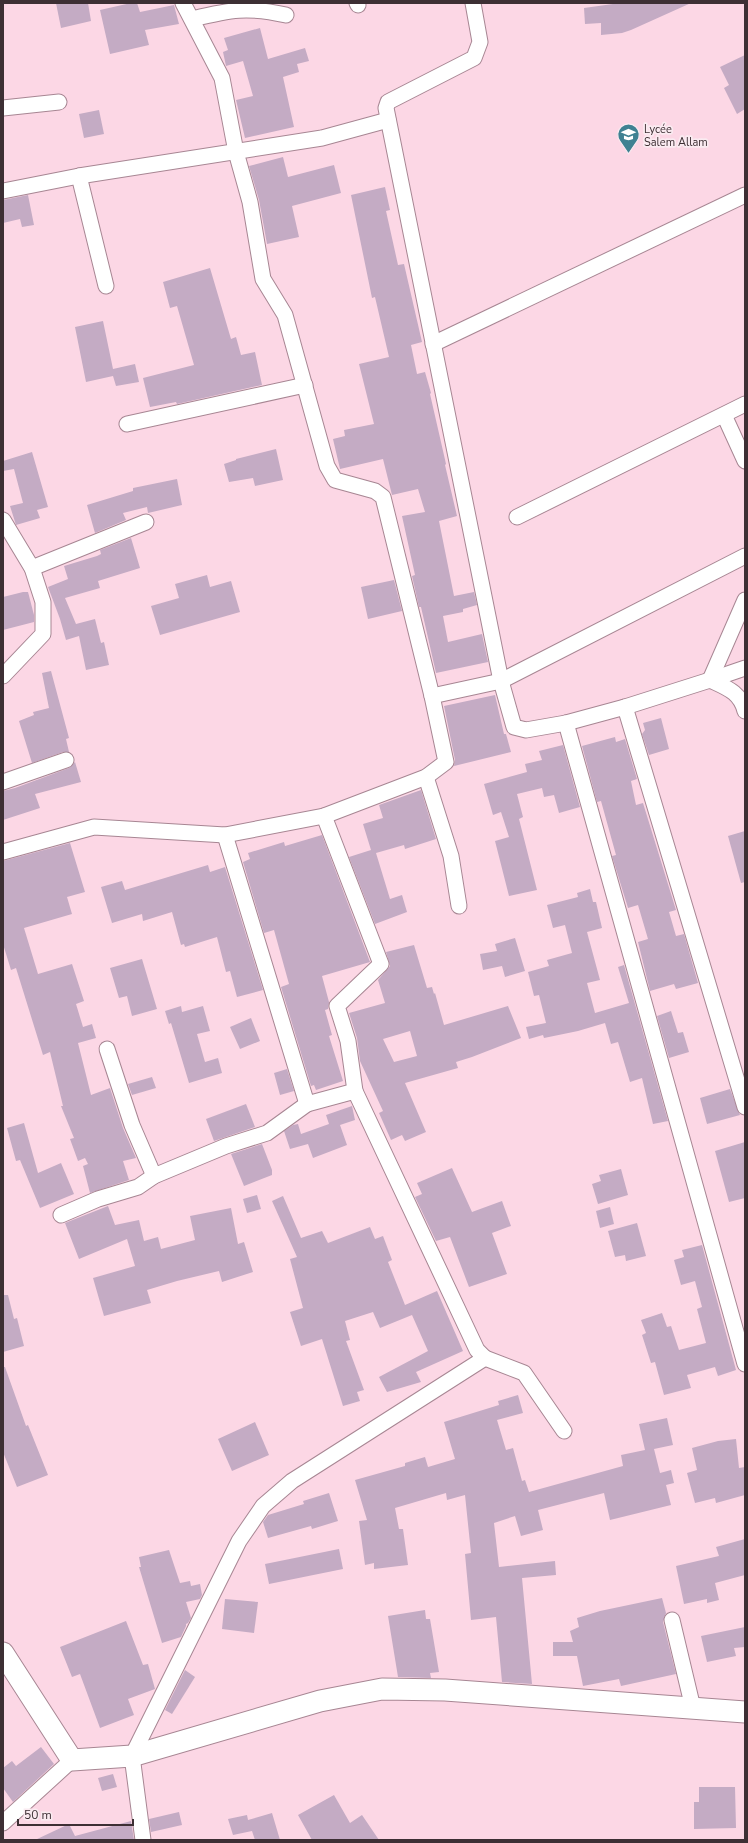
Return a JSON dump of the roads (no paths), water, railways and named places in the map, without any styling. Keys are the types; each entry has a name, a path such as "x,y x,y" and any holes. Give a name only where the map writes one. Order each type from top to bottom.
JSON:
{"street":[{"path":"3,852 94,827 225,835 324,816 426,777 446,762 432,696 383,497 375,491 335,480 327,466 285,315 263,279 250,202 236,152 222,78 183,3"},
{"path":"473,3 480,42 474,58 388,102 386,108 501,681 514,727 526,730 566,723 625,707 745,668"},
{"path":"192,19 226,10 243,9 261,9 286,15"},
{"path":"3,108 59,102"},
{"path":"3,191 79,176 322,138 388,120"},
{"path":"79,176 106,286"},
{"path":"433,344 745,195"},
{"path":"127,424 305,385"},
{"path":"517,517 745,404"},
{"path":"724,415 745,460"},
{"path":"3,520 32,568 43,602 43,634 3,676"},
{"path":"32,568 146,522"},
{"path":"432,696 501,681 745,556"},
{"path":"710,680 745,600"},
{"path":"710,680 728,689 742,700 745,711"},
{"path":"625,707 745,1107"},
{"path":"566,723 745,1364"},
{"path":"3,782 66,760"},
{"path":"426,777 451,856 460,906"},
{"path":"324,816 381,964 337,1006 348,1041 355,1091 477,1350 485,1358 524,1372 564,1431"},
{"path":"225,835 307,1104"},
{"path":"107,1049 132,1125 154,1176"},
{"path":"61,1215 98,1199 138,1187 154,1176 226,1146 267,1133 307,1104 355,1091"},
{"path":"143,1840 132,1756 239,1541 263,1506 292,1481 485,1358"},
{"path":"672,1620 693,1708"},
{"path":"3,1653 72,1760"},
{"path":"3,1823 72,1760 132,1756 320,1701 382,1690 445,1690 745,1712"}],"place":[{"name":"Lycée Salem Allam","path":"629,154"}]}
